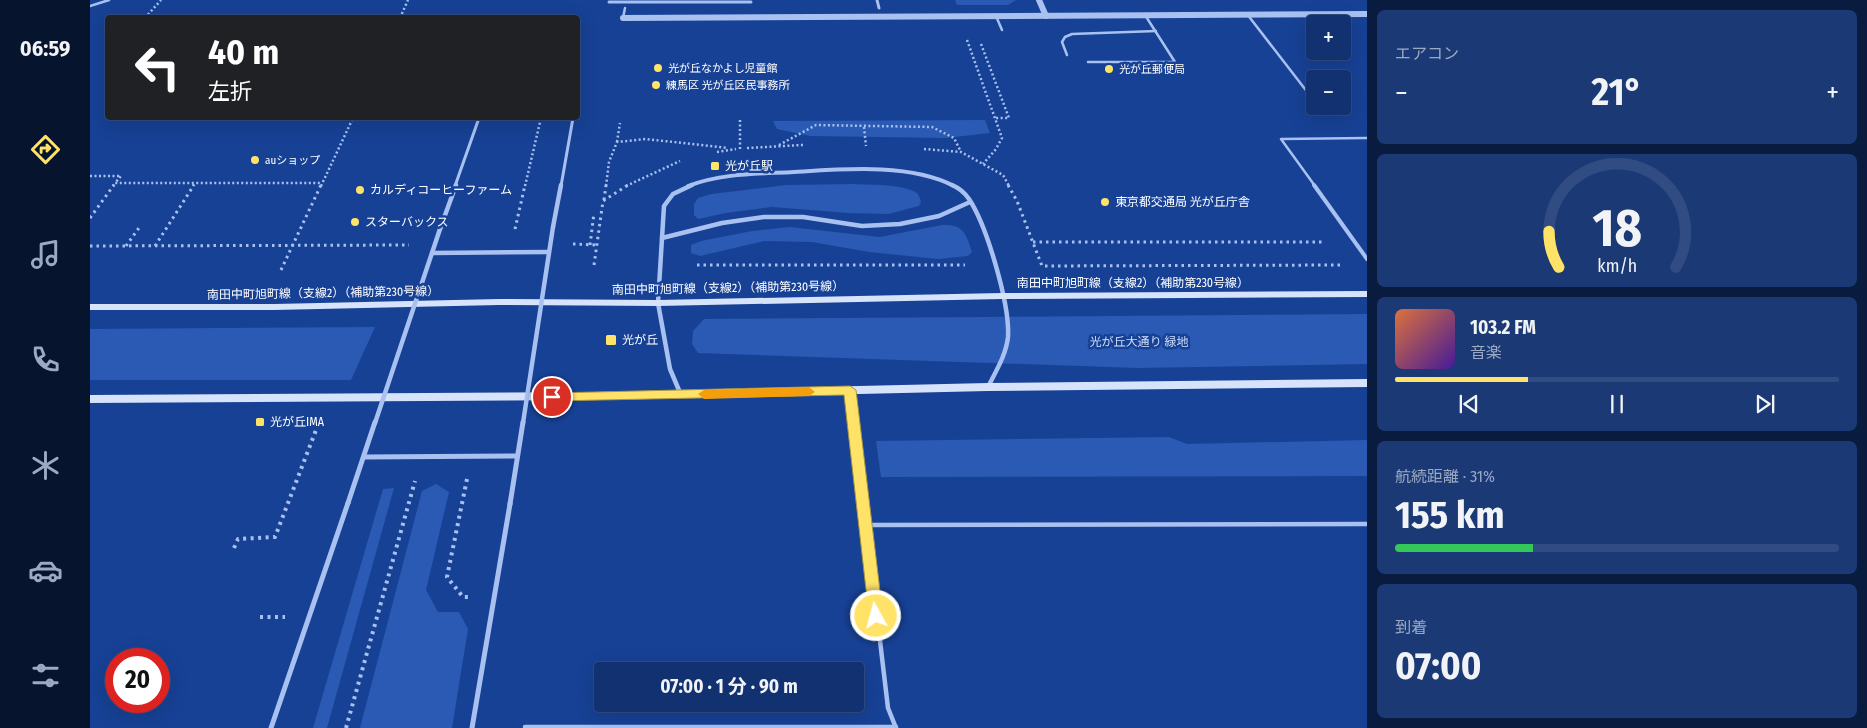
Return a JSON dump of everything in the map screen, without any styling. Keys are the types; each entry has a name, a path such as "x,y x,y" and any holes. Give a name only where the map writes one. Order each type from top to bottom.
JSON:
{"main road":[{"name":"南田中町旭町線（支線2）（補助第230号線）","path":"90,307 274,307 499,302 658,303 1002,296 1367,294"},
{"path":"90,399 681,395 988,387 1367,383"}],"street":[{"path":"878,0 879,8"},
{"path":"1038,0 1046,16"},
{"path":"610,2 751,2"},
{"path":"623,18 1367,14"},
{"path":"272,728 478,120"},
{"path":"472,728 495,597 572,120"},
{"path":"681,395 670,369 658,303 664,206 676,191 695,183 719,177 801,172 894,172 921,175 946,182 964,193 970,202 987,243 1002,296 1007,326 1007,343 988,387"},
{"path":"662,238 722,223 764,217 803,217 862,226 900,224 939,216 970,202"},
{"path":"432,253 549,252"},
{"path":"364,457 517,456"}],"lane":[{"path":"90,6 109,0"},
{"path":"623,18 625,8"},
{"path":"1247,14 1306,90"},
{"path":"1088,62 1175,62 1145,15"},
{"path":"996,16 1002,30"},
{"path":"1066,55 1062,42 1064,37 1072,34 1156,32"},
{"path":"1367,138 1282,139 1367,259"},
{"path":"525,727 896,728 888,708 850,390"},
{"path":"865,525 1367,524"}],"path":[{"path":"148,15 161,0"},
{"path":"401,15 408,0"},
{"path":"964,32 1002,138 996,149 983,164"},
{"path":"981,44 1009,118 996,118"},
{"path":"281,270 352,120"},
{"path":"514,234 541,120"},
{"path":"740,120 740,149"},
{"path":"604,200 609,162 617,142 620,123"},
{"path":"778,145 816,125 932,127 950,132 959,143 961,152"},
{"path":"864,127 866,146"},
{"path":"617,142 646,139 736,149"},
{"path":"90,176 121,176 90,218"},
{"path":"115,183 322,183"},
{"path":"155,246 194,183"},
{"path":"590,245 594,213"},
{"path":"126,246 142,225"},
{"path":"1033,242 1355,242"},
{"path":"570,244 598,245"},
{"path":"90,246 412,245"},
{"path":"697,265 965,266"},
{"path":"234,548 238,539 275,537 316,430"},
{"path":"468,475 447,576 463,597 495,597"},
{"path":"346,728 416,476"}],"green space":[{"path":"955,0 1016,0 1008,5 957,5"},
{"path":"985,120 990,133 946,138 810,136 777,129 773,121"},
{"path":"854,184 894,186 909,189 917,194 921,202 919,206 888,214 772,207 698,219 694,215 694,204 698,198 711,194 786,185"},
{"path":"942,225 955,226 963,231 972,252 968,256 938,259 869,252 812,242 764,241 700,256 691,253 691,245 701,241 752,231 790,227 880,237"},
{"name":"光が丘大通り 緑地","path":"1367,314 1367,364 1138,368 698,353 692,344 693,331 704,319"},
{"path":"375,327 351,380 90,380 90,329"},
{"path":"1169,437 1187,444 1367,440 1367,476 881,477 876,441"},
{"path":"436,484 449,492 426,590 438,612 459,612 468,629 452,728 360,728 422,491"},
{"path":"394,488 327,728 313,728 383,489"}],"slow traffic":[{"path":"704,394 809,392"}],"place":[{"name":"光が丘なかよし児童館","path":"658,68"},
{"name":"光が丘郵便局","path":"1109,69"},
{"name":"練馬区 光が丘区民事務所","path":"656,85"},
{"name":"auショップ","path":"255,160"},
{"name":"光が丘駅","path":"715,166"},
{"name":"カルディコーヒーファーム","path":"360,190"},
{"name":"東京都交通局 光が丘庁舎","path":"1105,202"},
{"name":"スターバックス","path":"355,222"},
{"name":"光が丘","path":"611,340"},
{"name":"光が丘IMA","path":"260,422"}],"route":[{"path":"552,397 850,390 876,616"}]}
